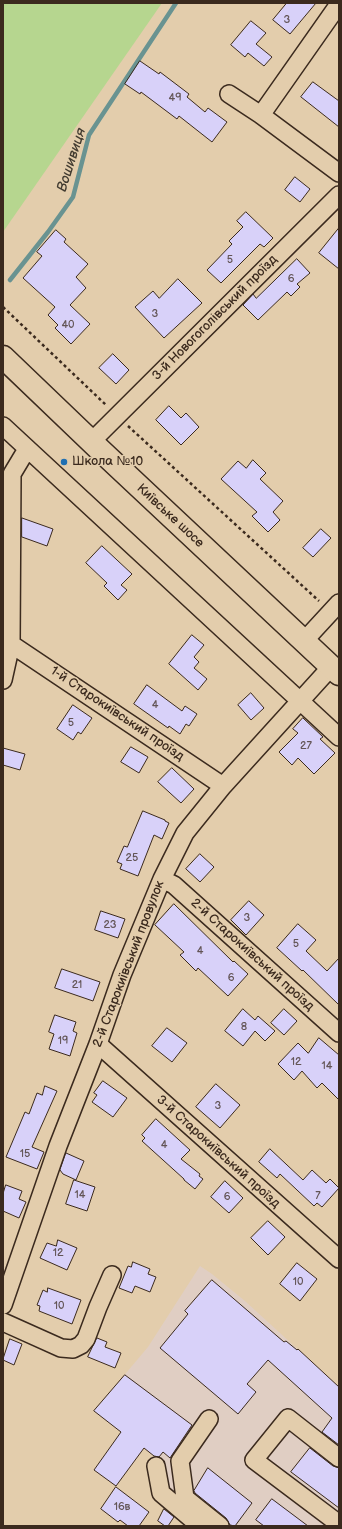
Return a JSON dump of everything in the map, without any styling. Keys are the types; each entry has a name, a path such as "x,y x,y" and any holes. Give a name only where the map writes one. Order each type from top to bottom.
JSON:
{"main road":[{"name":"Київське шосе","path":"3,357 91,442 335,670"}],"street":[{"path":"261,115 339,4"},
{"path":"229,94 261,115 339,173"},
{"name":"3-й Новогоголівський проїзд","path":"91,442 339,195"},
{"path":"3,426 339,737"},
{"path":"3,680 11,644 12,474 27,449"},
{"path":"304,641 335,607"},
{"name":"1-й Старокиївський проїзд","path":"11,644 24,651 223,786"},
{"name":"2-й Старокиївський провулок","path":"3,1305 58,1146 98,1044 122,975 162,879 185,833 223,786 300,701 335,670"},
{"name":"2-й Старокиївський проїзд","path":"162,879 174,885 339,1033"},
{"name":"3-й Старокиївський проїзд","path":"98,1044 339,1259"},
{"path":"3,1322 61,1348 73,1349 81,1345 86,1339 112,1274"},
{"path":"339,1458 288,1418 254,1460 339,1524"},
{"path":"209,1419 180,1461 185,1498 220,1526"},
{"path":"156,1466 161,1493 200,1526"}],"path":[{"path":"3,308 117,416 335,607"}],"shaded area":[{"path":"200,1266 245,1301 339,1387 339,1526 208,1526 168,1493 164,1463 94,1411 148,1347"}],"green space":[{"path":"3,3 162,3 3,232"}],"building":[{"path":"287,3 316,3 290,34 273,20"},
{"path":"251,21 266,33 256,44 272,57 264,66 248,53 245,57 231,45"},
{"path":"140,61 159,74 160,72 189,94 187,97 205,112 208,108 227,122 212,142 179,116 177,119 141,92 140,94 125,84"},
{"path":"313,82 339,101 339,127 301,97"},
{"path":"295,177 310,189 300,202 285,190"},
{"path":"246,212 273,238 264,247 260,244 221,283 207,270 232,244 229,241 243,227 237,221"},
{"path":"339,228 339,269 319,253"},
{"path":"56,230 66,239 64,242 88,264 76,277 86,288 70,305 90,324 71,344 55,328 58,325 48,315 55,307 23,278 42,256 37,252"},
{"path":"297,259 310,273 297,284 300,287 291,296 287,292 258,320 243,305 253,294 256,298"},
{"path":"178,279 202,303 164,338 135,307 153,291 159,298"},
{"path":"113,354 129,370 116,384 99,368"},
{"path":"169,406 181,418 186,413 199,427 181,445 156,420"},
{"path":"253,460 266,473 260,479 283,501 273,512 280,520 268,532 252,516 257,512 221,479 238,461 246,468"},
{"path":"22,518 53,529 47,546 22,537"},
{"path":"321,529 331,538 313,557 303,548"},
{"path":"102,546 132,574 121,585 127,590 118,600 104,586 107,583 86,563"},
{"path":"192,635 204,645 194,657 199,662 194,668 207,679 198,690 169,664"},
{"path":"147,685 182,711 185,706 197,714 189,726 186,724 180,734 169,726 168,728 134,704"},
{"path":"251,693 264,708 251,720 238,705"},
{"path":"73,705 92,718 81,734 78,732 73,740 57,729"},
{"path":"303,718 323,737 320,739 335,753 314,774 298,758 292,765 279,752 298,733 293,729"},
{"path":"131,747 148,757 139,773 121,762"},
{"path":"3,748 25,754 20,770 3,765"},
{"path":"172,768 194,789 181,803 158,782"},
{"path":"143,811 169,823 162,839 154,835 138,876 120,869 122,864 117,862 124,846 127,847"},
{"path":"200,854 214,867 200,882 186,869"},
{"path":"249,901 264,915 246,935 231,920"},
{"path":"174,904 233,962 234,961 248,974 228,996 198,968 196,971 180,955 184,952 155,925"},
{"path":"101,911 125,919 118,938 95,930"},
{"path":"298,924 316,940 306,951 327,971 339,958 339,1005 303,970 302,971 277,948"},
{"path":"62,969 100,982 93,1001 55,988"},
{"path":"243,1009 255,1020 258,1016 275,1031 265,1041 255,1031 243,1046 225,1031"},
{"path":"284,1009 297,1021 284,1035 271,1023"},
{"path":"55,1015 76,1022 73,1031 77,1033 70,1056 49,1049 54,1034 49,1032"},
{"path":"167,1028 187,1043 172,1062 152,1046"},
{"path":"319,1038 339,1055 339,1100 322,1083 317,1088 302,1071 294,1080 278,1064 298,1043 308,1053"},
{"path":"103,1081 127,1098 113,1117 92,1102 97,1095 94,1093"},
{"path":"216,1084 240,1105 220,1128 196,1107"},
{"path":"45,1086 57,1091 32,1147 44,1152 37,1169 6,1157 25,1112 29,1114 37,1093 42,1095"},
{"path":"156,1119 190,1150 181,1159 200,1174 199,1176 203,1179 195,1189 142,1141 145,1138 142,1135"},
{"path":"270,1149 303,1180 312,1170 326,1183 330,1179 339,1188 322,1207 317,1203 314,1206 280,1174 277,1178 259,1162"},
{"path":"66,1153 84,1161 76,1180 63,1174 60,1170"},
{"path":"74,1180 95,1187 87,1211 66,1204"},
{"path":"225,1181 243,1198 229,1213 211,1197"},
{"path":"6,1185 22,1191 19,1199 26,1202 19,1218 3,1211 3,1194"},
{"path":"268,1221 285,1237 268,1255 251,1238"},
{"path":"58,1240 77,1248 67,1270 40,1258 47,1243 56,1246"},
{"path":"133,1262 150,1269 148,1274 156,1277 150,1292 135,1286 132,1293 119,1288 128,1266 131,1267"},
{"path":"297,1263 317,1279 300,1301 280,1284"},
{"path":"212,1280 284,1342 286,1341 297,1350 298,1349 339,1387 339,1445 322,1432 332,1418 268,1360 247,1384 256,1392 238,1414 160,1348 188,1314 185,1311"},
{"path":"48,1288 81,1300 72,1324 39,1311 40,1306 37,1305 43,1290 47,1292"},
{"path":"97,1338 107,1342 105,1347 121,1353 115,1368 88,1357"},
{"path":"10,1339 22,1344 14,1365 3,1360"},
{"path":"125,1375 192,1425 170,1458 163,1452 159,1457 154,1456 144,1448 116,1486 94,1470 121,1432 94,1411"},
{"path":"310,1448 333,1466 339,1468 339,1508 291,1472"},
{"path":"208,1468 252,1503 235,1526 230,1525 226,1518 194,1491"},
{"path":"116,1487 149,1512 139,1526 128,1526 120,1520 118,1522 101,1509"},
{"path":"272,1499 308,1526 264,1526 256,1520"},
{"path":"164,1509 174,1517 168,1526 165,1526 158,1521"}],"waterway":[{"name":"Вошивиця","path":"10,280 48,232 73,197 89,135 176,3"}],"place":[{"name":"Школа №10","path":"64,462"}]}
